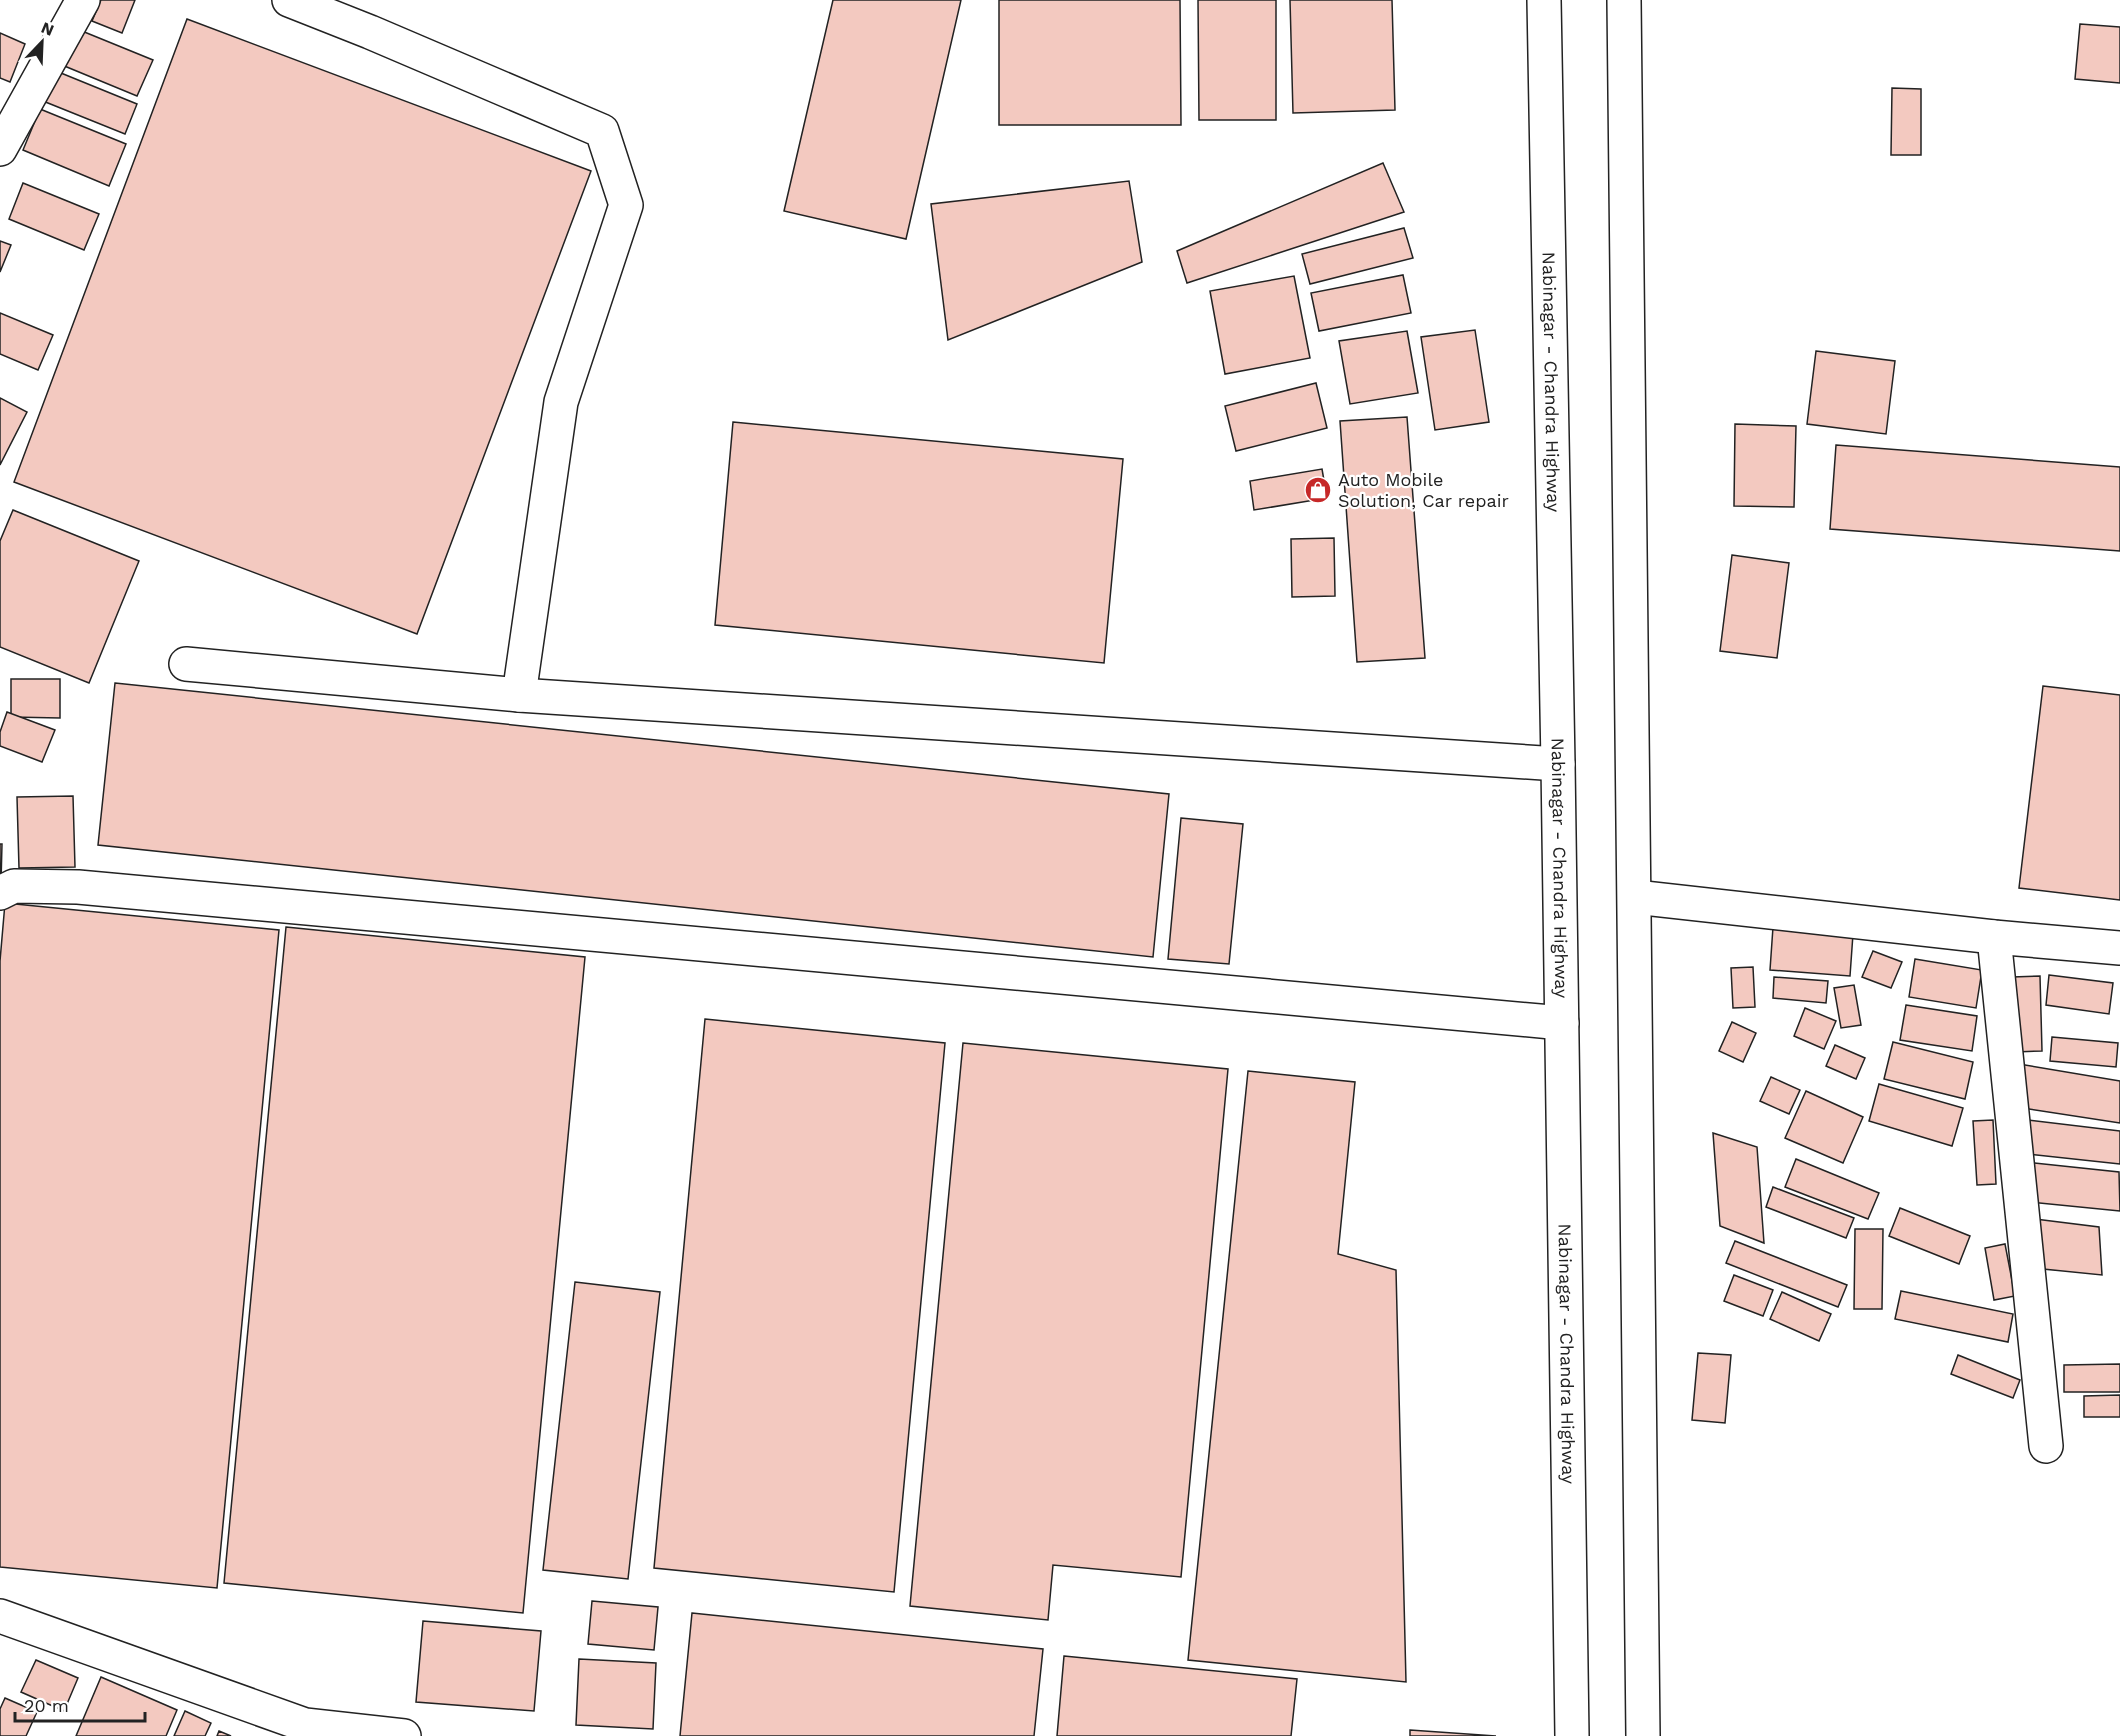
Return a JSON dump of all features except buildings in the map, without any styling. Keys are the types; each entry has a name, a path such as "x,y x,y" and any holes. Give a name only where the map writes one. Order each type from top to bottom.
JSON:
{"main road":[{"path":"0,149 83,0"},
{"path":"289,0 602,130 626,206 561,402 519,695"},
{"name":"Nabinagar - Chandra Highway","path":"1544,0 1572,1736"},
{"path":"1624,0 1643,1736"},
{"path":"186,664 519,695 1558,764"},
{"path":"0,893 14,886 78,887 1562,1023"},
{"path":"1635,897 1994,937 2120,948"},
{"path":"1994,937 2046,1446"},
{"path":"0,1616 305,1725 404,1736"}],"place":[{"name":"Auto Mobile Solution, Car repair","path":"1318,490"}]}
